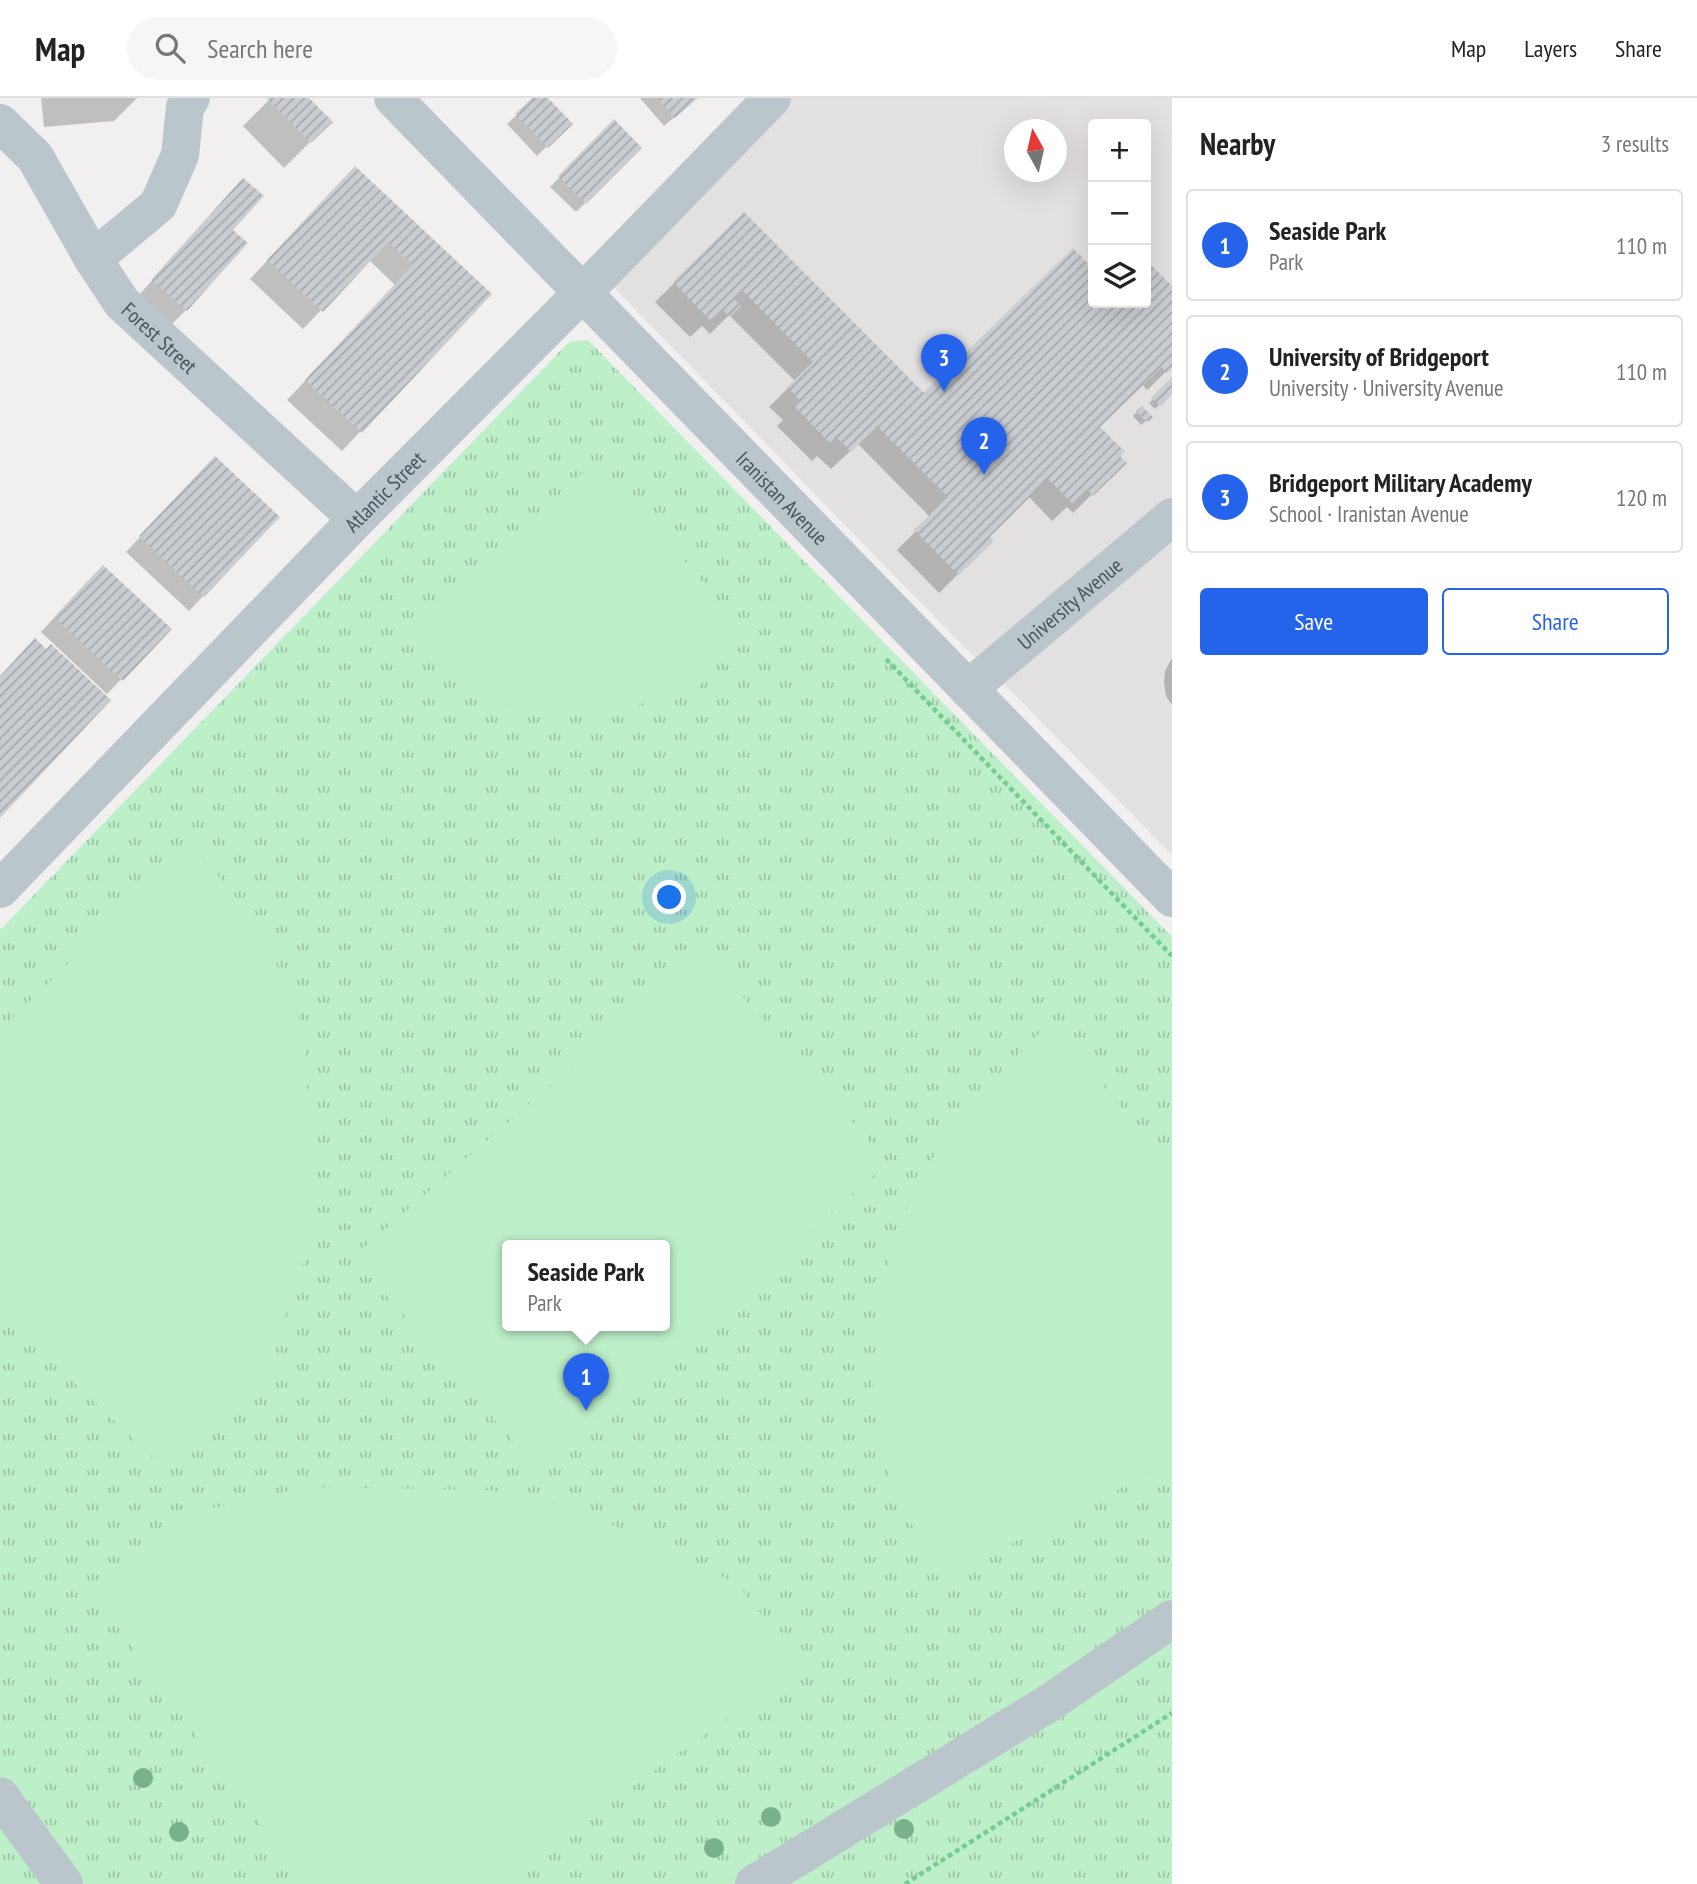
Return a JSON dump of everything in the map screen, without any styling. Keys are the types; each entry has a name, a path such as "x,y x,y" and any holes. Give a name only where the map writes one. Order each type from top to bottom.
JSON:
{"street":[{"path":"93,259 158,205 180,155 186,107 191,98"},
{"name":"Iranistan Avenue","path":"393,98 1172,898"},
{"name":"Atlantic Street","path":"0,889 357,519 772,98"},
{"name":"Forest Street","path":"0,123 35,158 93,259 122,303 357,519"},
{"name":"University Avenue","path":"968,690 1172,517"},
{"path":"754,1884 1049,1703 1172,1619"},
{"path":"0,1796 64,1884"}],"path":[{"path":"905,1884 1172,1713"}],"shaded area":[{"path":"791,98 1172,98 1172,855 1010,690 964,647 615,287 619,278"}],"green space":[{"path":"588,340 1172,937 1172,1884 0,1884 0,930 569,342"},
{"path":"589,464 606,466 613,480 742,627 698,688 627,708 582,711 505,705 461,677 412,638"},
{"path":"191,844 262,928 304,1031 314,1232 261,1389 168,1472 0,1312 0,1030"},
{"path":"704,952 888,1163 537,1468 353,1257"},
{"path":"1052,1021 1172,1172 1172,1462 940,1580 890,1482 873,1384 886,1269 916,1181 977,1096"},
{"path":"308,1487 489,1490 579,1509 736,1583 803,1665 495,1884 303,1884 90,1588 195,1512"}],"building":[{"path":"267,98 309,98 333,122 311,143"},
{"path":"532,98 548,98 573,124 548,148 515,114"},
{"path":"657,98 698,98 675,118"},
{"path":"614,119 642,148 586,204 558,176"},
{"path":"355,166 492,294 362,433 305,380 413,265 388,242 323,312 267,260"},
{"path":"243,178 264,196 233,230 248,243 187,311 151,280"},
{"path":"744,212 924,393 1073,248 1088,264 1088,308 1151,308 1151,265 1172,286 1172,368 1167,373 1162,367 1100,427 1125,452 1120,456 1127,463 1093,496 1087,489 1072,503 1048,479 990,537 994,541 959,575 914,530 948,497 877,426 851,452 837,438 831,444 794,406 800,400 787,387 813,362 742,290 733,298 741,306 730,317 722,309 710,320 673,282"},
{"path":"1172,377 1172,394 1161,406 1151,398"},
{"path":"1142,406 1153,417 1149,421 1136,411"},
{"path":"215,456 280,517 204,597 139,536"},
{"path":"103,565 172,629 123,681 54,617"},
{"path":"35,638 46,649 51,644 111,700 0,818 0,676"}],"place":[{"name":"Bridgeport Military Academy","path":"944,392"},
{"name":"University of Bridgeport","path":"984,475"},
{"name":"Seaside Park","path":"586,1411"}]}
